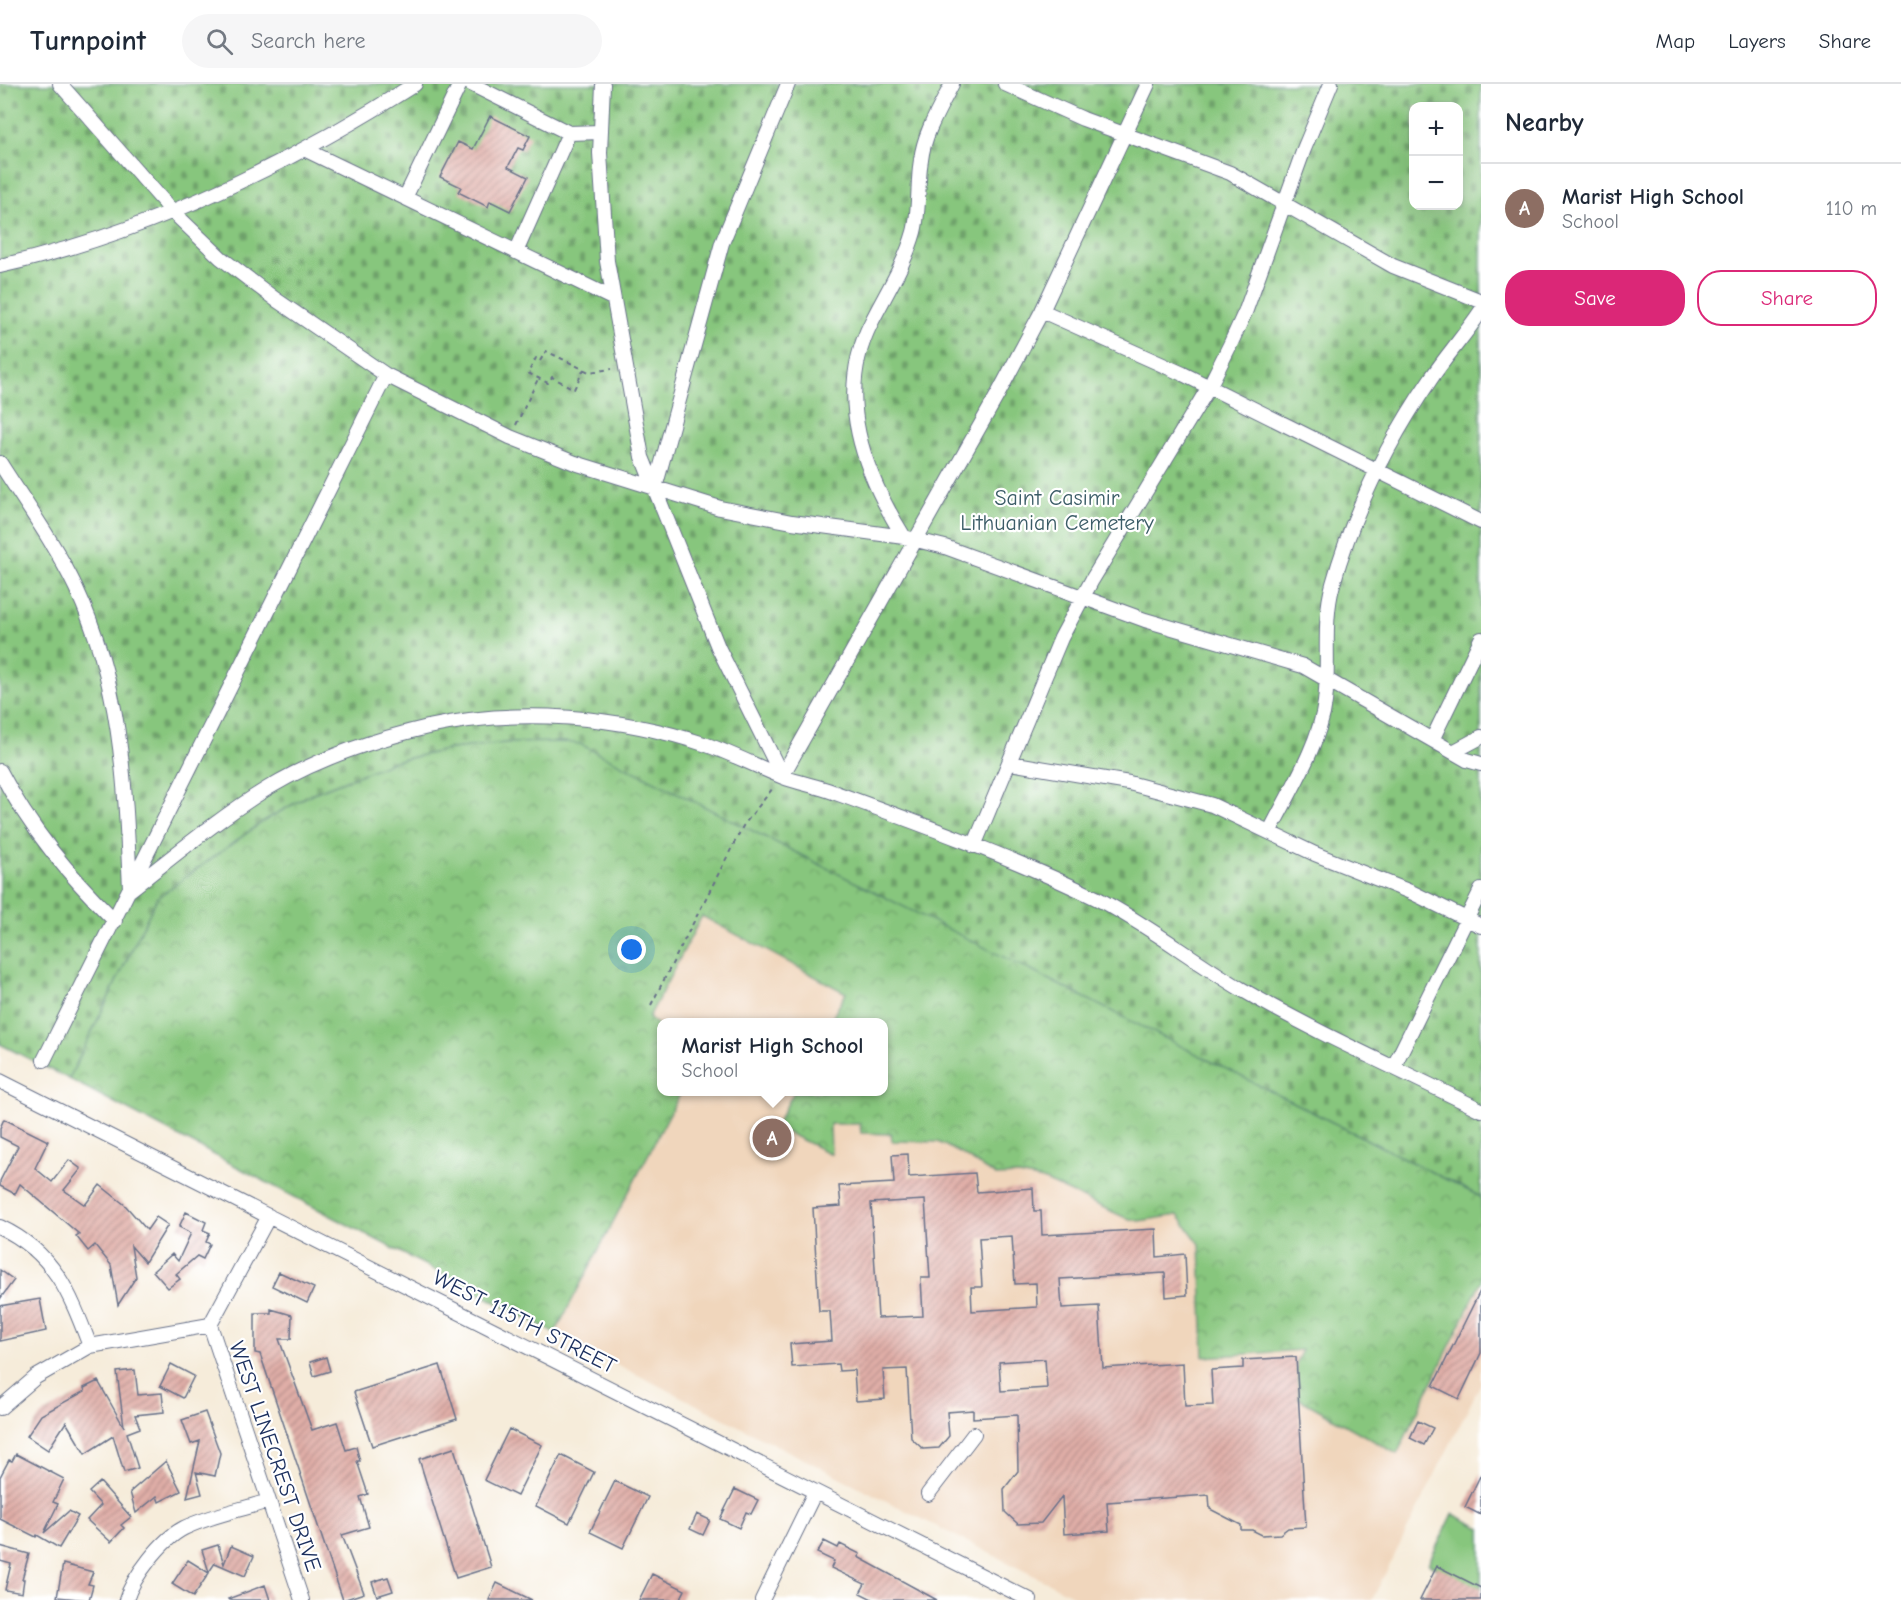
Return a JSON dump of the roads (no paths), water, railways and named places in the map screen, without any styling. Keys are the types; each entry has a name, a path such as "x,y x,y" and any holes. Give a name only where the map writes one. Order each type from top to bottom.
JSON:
{"street":[{"path":"60,84 172,211 221,258 275,300 386,375 510,437 575,463 720,508 792,522 910,538 945,547 1145,620 1303,666 1453,752 1481,764"},
{"path":"0,266 58,253 172,211 350,126 416,84"},
{"path":"405,198 459,84"},
{"path":"471,84 569,133 601,132"},
{"path":"603,84 601,132 607,261 642,457 718,647 782,776"},
{"path":"655,488 722,243 788,84"},
{"path":"910,538 883,504 861,446 855,424 854,380 871,324 897,273 915,230 921,158 926,137 952,84"},
{"path":"1005,84 1083,119 1230,172 1394,266 1481,301"},
{"path":"782,776 910,538 993,405 1041,310 1148,84"},
{"path":"974,846 1061,638 1082,597 1209,387 1246,310 1331,84"},
{"path":"516,252 569,133"},
{"path":"304,149 612,298"},
{"path":"1041,310 1209,387 1481,522"},
{"path":"1269,831 1302,767 1325,705 1326,644 1332,586 1363,501 1377,470 1430,379 1481,311"},
{"path":"44,1060 386,375"},
{"path":"0,463 75,588 106,668 117,712 124,764 130,890"},
{"path":"1432,740 1481,639"},
{"path":"130,890 224,817 270,786 321,762 373,742 431,726 492,718 547,717 597,720 652,729 705,745 782,776 831,791 974,846 1124,913 1240,988 1481,1110"},
{"path":"1453,752 1481,737"},
{"path":"1010,763 1171,792 1212,805 1315,854 1413,893 1481,926"},
{"path":"0,771 14,798 49,850 115,921"},
{"path":"1394,1066 1481,890"},
{"name":"WEST 115TH STREET","path":"0,1081 815,1492 1007,1595 1030,1600"},
{"path":"0,1408 36,1377 90,1346 210,1325 269,1216"},
{"path":"0,1227 16,1235 48,1262 70,1292 90,1346"},
{"name":"WEST LINECREST DRIVE","path":"210,1325 302,1600"},
{"path":"928,1494 974,1434"},
{"path":"762,1600 815,1492"},
{"path":"126,1600 130,1587 151,1558 182,1529 268,1501"}],"place":[{"name":"Marist High School","path":"772,1138"}],"park label":[{"name":"Saint Casimir Lithuanian Cemetery","path":"1057,510"}]}
